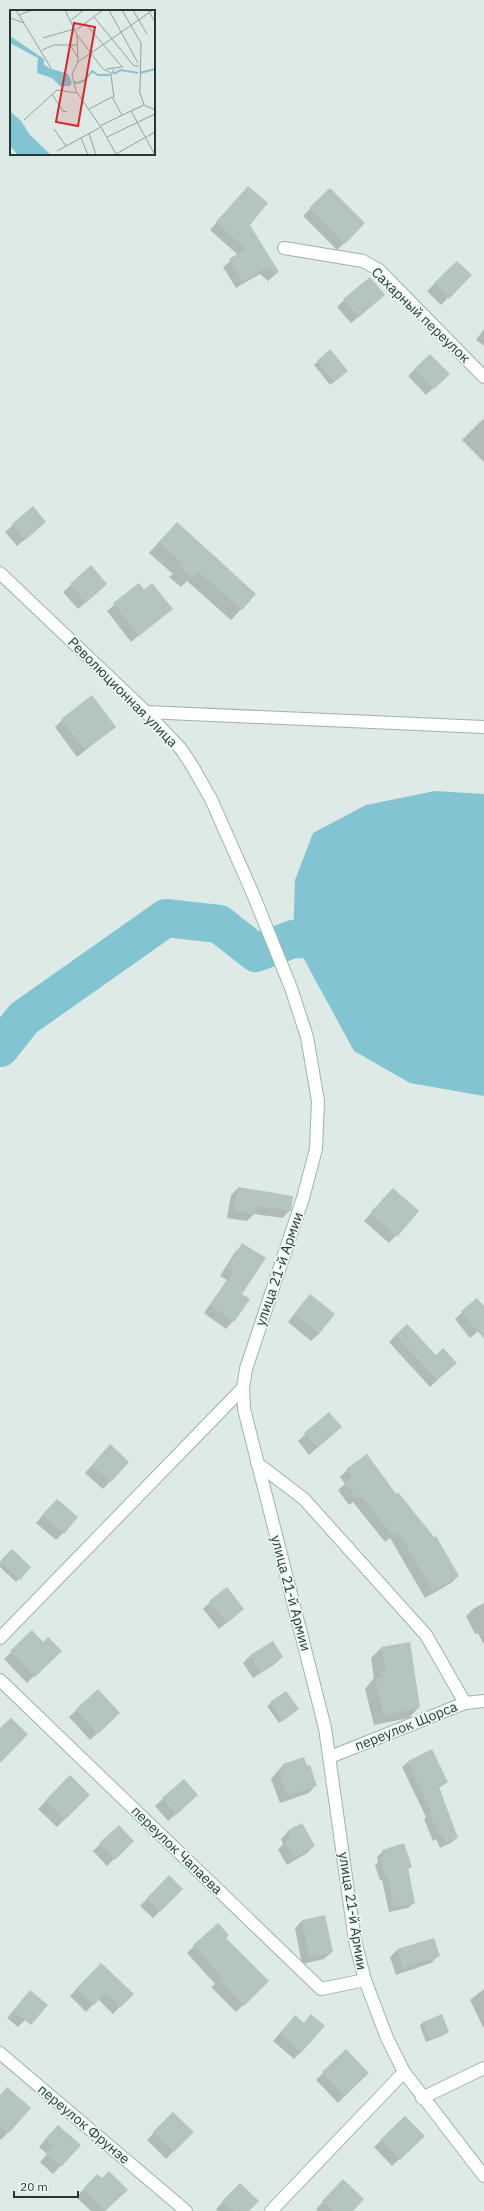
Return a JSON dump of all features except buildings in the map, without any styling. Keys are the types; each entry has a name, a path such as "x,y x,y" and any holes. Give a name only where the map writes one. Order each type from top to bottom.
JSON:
{"street":[{"name":"Сахарный переулок","path":"284,248 320,255 363,260 379,270 484,377"},
{"name":"Революционная улица","path":"0,573 146,712 181,750 202,781 253,894 291,988"},
{"path":"146,712 484,727"},
{"name":"улица 21-й Армии","path":"291,988 307,1037 318,1101 316,1149 303,1198 256,1336 243,1388 244,1409 317,1693 330,1757 355,1941 364,1980 387,2038 404,2072 422,2098 484,2176"},
{"path":"0,1638 243,1388"},
{"path":"257,1463 304,1499 426,1635 465,1703"},
{"name":"переулок Чапаева","path":"0,1680 321,1989 364,1980"},
{"name":"переулок Щорса","path":"330,1757 465,1703 484,1701"},
{"name":"переулок Фрунзе","path":"0,2053 186,2211"},
{"path":"422,2098 484,2068"},
{"path":"271,2211 404,2072"}],"water":[{"path":"435,791 484,794 484,1096 410,1083 354,1051 293,939 295,880 313,833 366,805"}],"waterway":[{"path":"0,1048 24,1018 166,918 219,924 256,953 293,939 339,940 346,937"}]}
